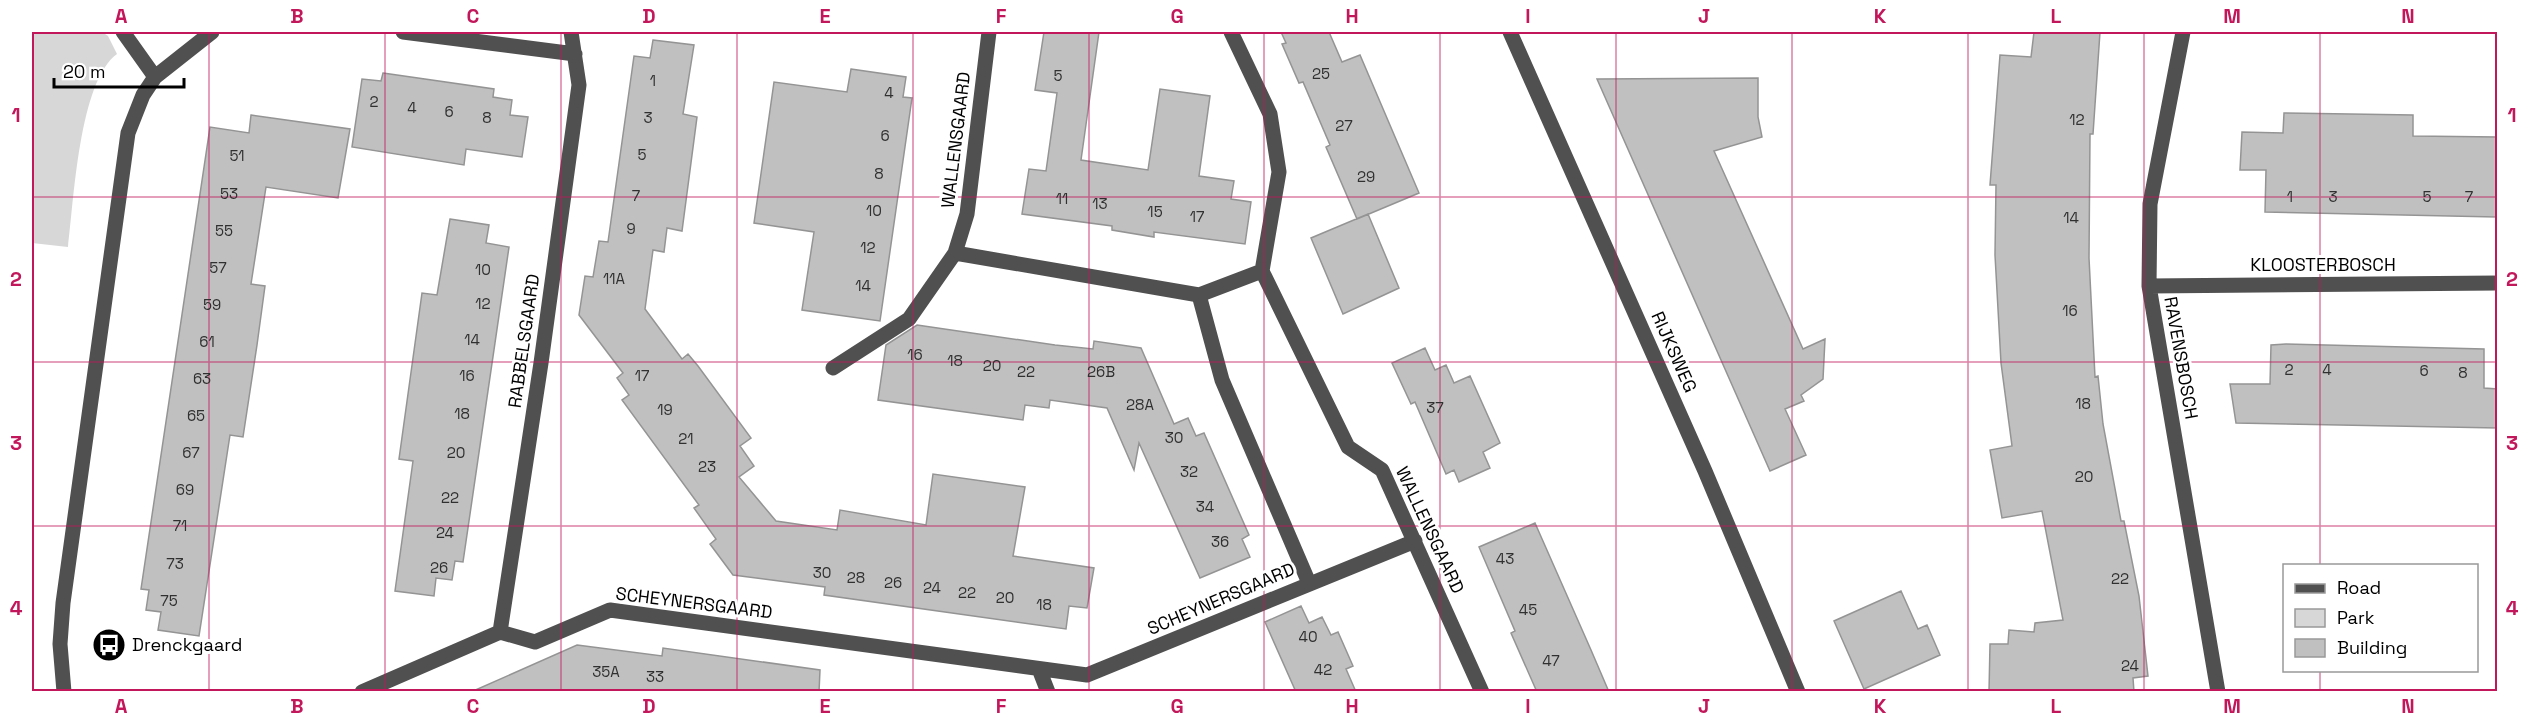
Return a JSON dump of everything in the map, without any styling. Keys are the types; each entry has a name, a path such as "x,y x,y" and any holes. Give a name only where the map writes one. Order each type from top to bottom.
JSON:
{"street":[{"path":"123,32 155,77"},
{"path":"64,692 60,644 63,603 128,133 144,95 155,77 212,32"},
{"path":"403,32 575,54"},
{"name":"RABBELSGAARD","path":"500,632 541,363 579,85 571,32"},
{"name":"WALLENSGAARD","path":"833,368 909,319 955,253 967,214 989,32"},
{"path":"955,253 1199,296 1262,271 1279,172 1270,114 1231,32"},
{"name":"RIJKSWEG","path":"1510,32 1705,471 1798,692"},
{"name":"RAVENSBOSCH","path":"2183,32 2150,204 2149,286 2217,692"},
{"name":"WALLENSGAARD","path":"1262,271 1348,447 1382,470 1482,692"},
{"name":"KLOOSTERBOSCH","path":"2149,286 2498,283"},
{"path":"1199,296 1222,380 1309,583"},
{"name":"SCHEYNERSGAARD","path":"500,632 535,642 610,610 1087,675 1415,541"},
{"path":"362,692 500,632"},
{"path":"1039,669 1048,692"}],"green space":[{"path":"32,32 102,32 108,36 117,54 104,68 94,89 86,115 80,143 68,247 32,243"}],"building":[{"path":"1044,32 1099,32 1081,160 1148,170 1160,89 1210,96 1199,176 1234,181 1231,199 1251,202 1245,244 1154,232 1154,237 1112,230 1112,226 1022,214 1029,169 1046,171 1057,93 1035,90"},
{"path":"1281,32 1329,32 1342,62 1360,55 1419,193 1357,219 1326,147 1330,145 1303,82 1299,83 1282,44 1286,43"},
{"path":"2034,32 2100,32 2093,134 2090,134 2089,258 2095,377 2098,376 2103,424 2121,521 2124,521 2139,596 2148,676 2133,678 2134,692 1989,692 1990,644 2008,644 2009,630 2034,632 2035,623 2063,620 2042,511 2002,518 1990,450 2012,446 2001,363 1995,255 1996,185 1990,185 2000,55 2031,57"},
{"path":"653,40 694,45 683,114 697,117 682,231 667,228 664,252 653,250 645,309 682,359 688,354 698,366 751,438 740,446 754,466 739,477 776,521 837,530 840,510 926,525 933,474 1025,487 1013,556 1094,568 1087,608 1069,606 1066,629 824,595 825,587 733,575 710,544 716,539 694,508 699,505 622,400 629,395 617,378 623,373 579,315 585,276 593,277 599,241 608,242 634,56 650,58"},
{"path":"851,69 906,77 903,97 912,98 880,321 802,310 814,232 754,223 774,82 847,92"},
{"path":"383,73 494,89 493,97 512,100 510,115 528,117 522,157 466,149 464,165 352,147 362,79 381,81"},
{"path":"1758,78 1758,117 1762,137 1714,151 1803,349 1825,339 1823,379 1801,395 1804,401 1785,409 1806,455 1770,471 1597,79"},
{"path":"2284,113 2413,115 2413,136 2498,137 2496,217 2265,212 2266,170 2240,170 2242,132 2283,133"},
{"path":"251,115 350,129 338,198 266,187 251,284 265,286 257,345 243,437 230,435 199,636 158,630 161,612 146,610 149,590 141,589 210,127 249,133"},
{"path":"1368,214 1399,288 1343,314 1311,238"},
{"path":"450,219 489,225 486,243 509,247 463,562 455,561 452,580 436,578 434,596 395,591 413,461 399,459 422,293 437,295"},
{"path":"917,325 1093,349 1094,341 1141,348 1174,424 1188,418 1196,436 1204,433 1249,535 1242,539 1250,557 1200,578 1139,443 1134,470 1107,408 1050,400 1049,408 1025,405 1023,420 878,400 886,345"},
{"path":"2271,345 2484,349 2484,388 2498,389 2498,428 2236,423 2230,384 2270,384"},
{"path":"1425,348 1435,370 1446,365 1454,383 1470,376 1500,443 1483,452 1490,468 1459,482 1454,470 1446,474 1415,402 1411,404 1392,363"},
{"path":"1535,523 1609,692 1537,692 1511,633 1515,631 1479,547"},
{"path":"1901,591 1918,629 1927,625 1940,655 1864,689 1834,621"},
{"path":"1301,606 1309,623 1322,617 1331,635 1338,632 1353,666 1346,669 1356,692 1296,692 1265,622"},
{"path":"577,645 662,656 663,648 820,670 819,692 471,692"}],"place":[{"name":"Drenckgaard","path":"109,645"}]}
